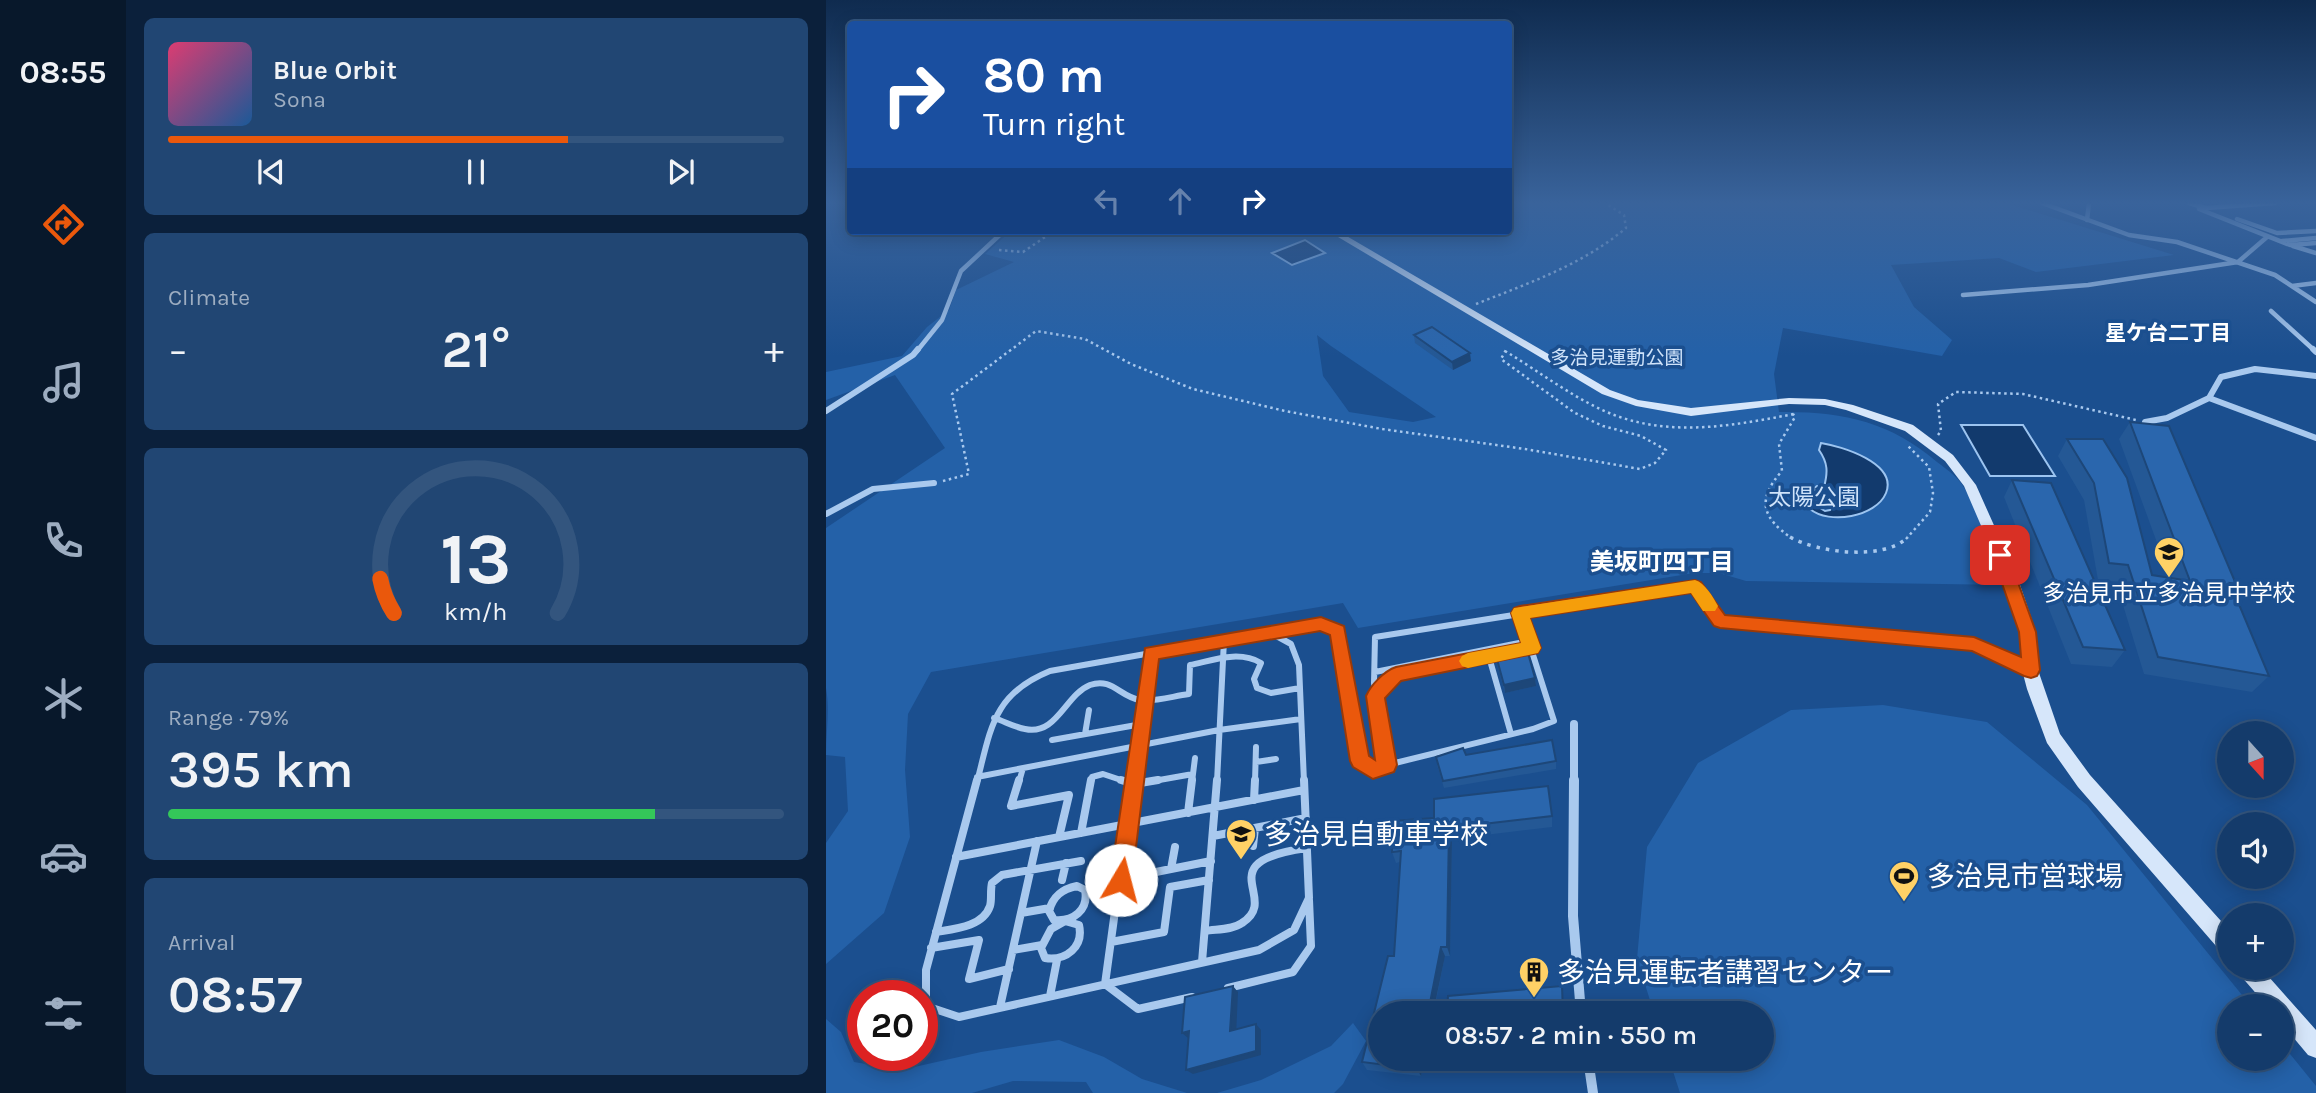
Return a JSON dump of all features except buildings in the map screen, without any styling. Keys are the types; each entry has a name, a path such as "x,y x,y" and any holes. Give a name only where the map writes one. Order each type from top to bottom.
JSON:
{"street":[{"path":"826,411 913,355 932,336 942,320 961,271 979,254"},
{"path":"1371,254 1605,392 1636,403 1691,412 1778,401 1825,402 1879,416 1909,428 1931,442 1949,458 1970,485 2011,579 2028,632 2031,670 2053,738 2084,782 2217,932"},
{"path":"2214,254 2275,275 2316,302"},
{"path":"1963,295 2119,282 2238,262 2247,254"},
{"path":"2292,286 2316,283"},
{"path":"2271,311 2316,352"},
{"path":"2143,431 2145,422 2167,418 2209,398 2221,377 2255,369 2316,376"},
{"path":"2209,398 2316,438"},
{"path":"826,514 873,489 934,483"},
{"path":"1574,724 1573,916 1580,1001"},
{"path":"2257,980 2270,994"},
{"path":"2294,1022 2316,1047"},
{"path":"1589,1071 1592,1093"}],"lane":[{"path":"1387,765 1375,696 1373,648 1376,637 1695,586 1720,622 1974,644 2031,670"},
{"path":"1309,898 1294,930 1259,950 959,1017 926,1006 926,970 931,948 994,718 1003,700 1026,680 1050,671 1321,624 1338,631 1360,761 1373,770 1554,720 1520,613"},
{"path":"1216,991 1293,972 1311,946 1299,665 1291,643 1269,632"},
{"path":"1202,962 1216,808 1224,640"},
{"path":"1375,696 1396,674 1489,657 1530,644"},
{"path":"1375,672 1530,644"},
{"path":"1105,984 1151,653"},
{"path":"994,718 1009,721 1018,728 1034,730 1053,722 1067,709 1073,696 1084,688 1102,682 1120,687 1129,696 1145,700 1189,694 1191,665 1223,659 1253,657 1261,663 1254,679 1257,688 1271,693 1300,688"},
{"path":"1489,657 1511,734"},
{"path":"1085,734 1089,710"},
{"path":"977,777 1219,730 1301,719"},
{"path":"1052,740 1142,724"},
{"path":"1254,800 1256,747"},
{"path":"1188,813 1195,758"},
{"path":"1256,762 1276,759"},
{"path":"1023,768 1011,806 1069,795 1059,837"},
{"path":"1082,833 1092,777 1103,775 1134,784 1193,774"},
{"path":"956,857 1304,790"},
{"path":"1213,836 1306,818"},
{"path":"1254,846 1255,828"},
{"path":"1000,1007 1037,841"},
{"path":"1171,869 1175,847"},
{"path":"1205,931 1242,924 1255,911 1256,897 1250,886 1249,875 1255,864 1269,855 1307,848"},
{"path":"936,932 980,920 990,908 990,887 1007,872 1081,861"},
{"path":"1121,880 1211,861"},
{"path":"1062,880 1066,863"},
{"path":"1111,942 1164,932 1170,887 1209,880"},
{"path":"1050,908 1050,916 1054,920 1065,921 1079,925 1081,936 1075,948 1057,960 1045,958 1042,945 1051,929 1065,921 1081,911 1087,900 1085,890 1077,886 1064,890 1054,899 1050,908"},
{"path":"1021,913 1050,908"},
{"path":"931,948 979,940 969,979 1009,970"},
{"path":"1013,950 1042,945"},
{"path":"1051,996 1057,960"},
{"path":"1105,984 1138,1009 1203,994"}],"path":[{"path":"1465,309 1556,271 1587,254"},
{"path":"934,483 969,474 952,394 1036,331 1085,339 1131,364 1193,389 1285,411 1640,469 1653,467 1660,459 1666,450 1641,436 1603,426 1576,413 1501,359 1514,339"},
{"path":"1505,351 1594,405 1616,416 1645,424 1705,428 1803,414"},
{"path":"1931,442 1941,431 1938,404 1956,392 2023,394 2145,422"},
{"path":"1793,414 1795,417 1779,443 1782,471 1766,490 1766,507 1784,536 1806,545 1836,551 1865,552 1891,547 1904,541 1931,512 1932,483 1929,465 1901,439"}],"green space":[{"path":"985,254 2174,255 2036,272 1999,258 1891,265 1914,307 1952,340 1942,356 1783,328 1774,374 1779,412 1823,414 1863,421 1919,448 1961,483 1981,519 2007,585 1746,581 1719,573 1694,573 1358,628 1343,603 931,672 908,714 905,770 910,837 884,913 826,964 826,843 848,811 845,757 826,755 826,528 945,448 895,375 826,400 826,372 902,356 927,327 949,310 956,290 1014,262","holes":["1317,335 1436,417 1413,422 1349,412 1323,376"]},
{"name":"多治見市営球場","path":"1883,705 1987,722 2087,805 2217,964 2217,980 2230,980 2241,994 2217,994 2217,1071 2294,1071 2294,1059 2316,1086 2316,1093 1680,1093 1673,1071 1774,1071 1774,1001 1650,1001 1637,959 1647,847 1698,763 1791,710"},
{"path":"826,1019 841,1032 847,1046 847,1071 938,1071 938,1062 1059,1040 1104,1057 1142,1079 1187,1093 1093,1093 1086,1082 1013,1081 972,1093 826,1093"},
{"path":"1353,1023 1366,1041 1343,1084 1334,1093 1217,1093 1261,1080 1331,1046"}],"shaded area":[{"path":"1274,254 1322,254 1292,265"},
{"path":"1961,425 2023,425 2055,476 1990,476"},
{"path":"1821,443 1854,452 1876,465 1884,473 1887,482 1886,493 1881,501 1863,513 1851,516 1828,517 1810,509 1811,497 1817,506 1825,511 1835,504 1813,489 1817,486 1824,487 1826,477 1826,463 1819,450"}],"slow traffic":[{"path":"1468,661 1532,648 1520,613 1695,586 1709,606"}],"place":[{"name":"多治見市立多治見中学校","path":"2169,579"},
{"name":"多治見自動車学校","path":"1241,861"},
{"name":"多治見市営球場","path":"1904,903"},
{"name":"多治見運転者講習センター","path":"1534,999"}],"district":[{"name":"星ケ台二丁目","path":"2168,333"},
{"name":"美坂町四丁目","path":"1662,562"}],"route":[{"path":"1121,880 1151,653 1321,624 1338,631 1360,761 1373,770 1387,765 1375,696 1396,674 1532,648 1520,613 1695,586 1720,622 1974,644 2031,670 2028,632 2011,579 2000,555"}],"park label":[{"name":"多治見運動公園","path":"1617,358"},
{"name":"太陽公園","path":"1814,497"}]}
